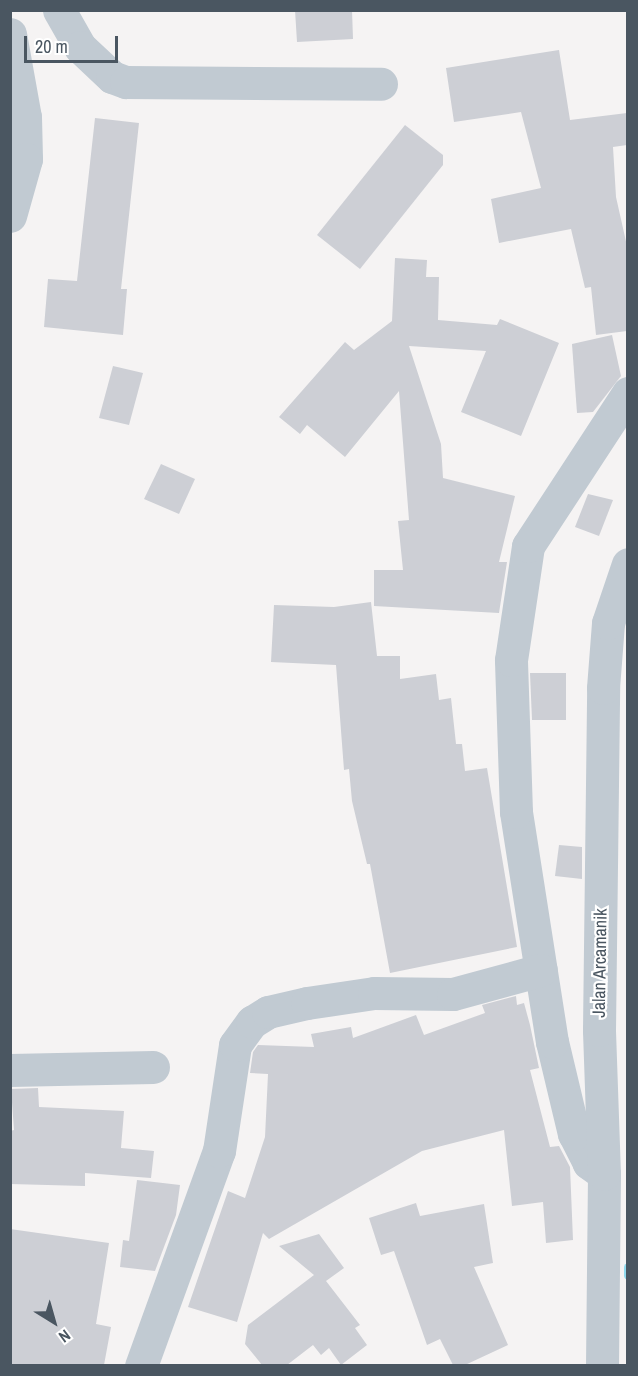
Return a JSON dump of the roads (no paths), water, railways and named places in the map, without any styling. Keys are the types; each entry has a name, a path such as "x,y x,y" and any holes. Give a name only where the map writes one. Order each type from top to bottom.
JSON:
{"street":[{"path":"59,10 80,47 112,77 126,82 381,84"},
{"path":"10,34 25,117 26,159 10,216"},
{"path":"604,1174 589,1163 574,1134 552,1042 512,760 511,660 517,604 528,546 627,393"},
{"name":"Jalan Arcamanik","path":"602,1365 604,1174 599,1030 603,688 608,622 627,564"},
{"path":"141,1365 219,1151 235,1045 252,1022 268,1012 307,1003 374,993 453,994 541,970"},
{"path":"10,1070 153,1067"}],"waterway":[{"path":"628,1267 628,1275"}]}
